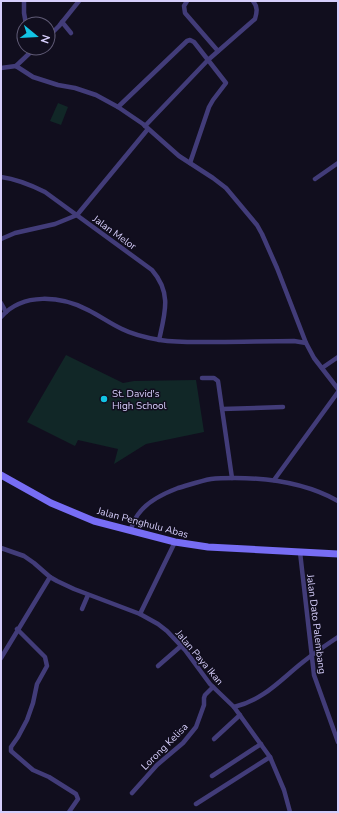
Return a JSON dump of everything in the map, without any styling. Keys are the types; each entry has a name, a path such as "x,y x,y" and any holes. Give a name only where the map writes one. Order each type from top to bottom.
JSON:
{"main road":[{"name":"Jalan Penghulu Abas","path":"1,475 51,503 94,521 175,542 208,547 338,554"}],"street":[{"path":"24,1 25,16"},
{"path":"74,1 76,6"},
{"path":"56,28 79,1"},
{"path":"187,1 184,6 185,13 218,51"},
{"path":"1,238 15,233 55,224 78,215 146,127 208,60 255,19 257,11 256,5 253,1"},
{"path":"62,22 71,33"},
{"path":"118,107 187,41 190,40 194,42 226,83 212,100 190,163"},
{"path":"16,66 26,56"},
{"path":"1,68 16,66 22,68 33,77 96,95 118,107 146,127 179,156 226,188 257,225 277,268 306,343 314,358 338,388"},
{"path":"315,179 338,162"},
{"name":"Jalan Melor","path":"1,177 35,186 45,192 152,270 159,278 163,287 166,301 165,315 159,340"},
{"path":"1,317 17,305 27,301 46,298 57,299 79,305 123,330 159,340 179,342 294,341 306,343"},
{"path":"1,304 6,312"},
{"path":"322,368 338,357"},
{"path":"202,378 214,378 218,381 232,478"},
{"path":"274,480 338,392"},
{"path":"222,409 283,407"},
{"path":"130,531 140,512 148,504 162,495 211,479 232,478 274,480 308,487 327,494 338,501"},
{"path":"140,614 175,542"},
{"name":"Jalan Paya Ikan","path":"1,548 24,556 50,578 88,595 140,614 167,631 181,646 213,687 234,707 270,757 284,790 290,812"},
{"name":"Jalan Dato Palembang","path":"300,552 314,675 338,742"},
{"path":"1,658 50,578"},
{"path":"82,609 88,595"},
{"path":"18,629 45,656 47,666 37,684 33,703 27,720 11,747 11,751 33,770 49,777 76,794 78,799 69,812"},
{"path":"234,707 248,703 265,694 311,656 338,637"},
{"path":"158,666 181,646"},
{"name":"Lorong Kelisa","path":"132,793 157,765 183,743 196,727 205,695 213,687"},
{"path":"214,738 240,715"},
{"path":"212,776 260,744"},
{"path":"196,804 270,757"}],"green space":[{"path":"58,103 68,107 61,125 50,121"},
{"path":"66,355 123,383 134,381 196,380 204,432 146,444 114,464 118,449 78,440 75,446 27,422"}],"place":[{"name":"St. David's High School","path":"104,399"}]}
